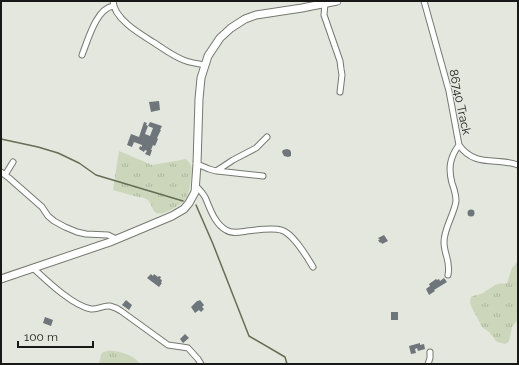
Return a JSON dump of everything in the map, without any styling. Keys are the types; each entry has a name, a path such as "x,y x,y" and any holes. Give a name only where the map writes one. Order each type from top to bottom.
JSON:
{"street":[{"path":"1,279 116,239 172,216 184,209 195,192 201,78 208,56 220,38 231,28 245,19 256,15 337,1"},
{"name":"86740 Track","path":"424,1 449,91 459,145 467,154 480,160 509,162 518,165"},
{"path":"325,3 324,16 341,65 342,76 340,92"},
{"path":"82,55 89,34 97,19 102,11 112,5 132,29 144,37 174,56 188,62 205,65"},
{"path":"216,171 256,148 267,137"},
{"path":"448,276 449,261 444,242 456,201 450,166 451,158 459,145"},
{"path":"14,162 3,174 42,207 48,216 54,221 78,232 108,235 116,239"},
{"path":"197,164 216,171 263,176"},
{"path":"195,184 204,196 215,219 226,231 235,233 276,229 284,231 292,237 309,259 313,267"},
{"path":"33,268 75,302 93,309 108,306 115,308 168,345 188,348 201,364"},
{"path":"428,364 430,352"}],"green space":[{"path":"119,151 152,165 186,159 191,165 192,171 188,194 185,200 166,212 158,213 155,212 148,200 145,198 113,190"},
{"path":"518,261 518,320 512,327 509,341 505,344 497,342 489,332 482,327 470,303 471,297 483,293 496,285 507,283 512,268"},
{"path":"116,351 125,354 134,358 140,364 99,364 101,355 103,352"}],"building":[{"path":"159,101 160,110 151,112 149,102"},
{"path":"144,122 147,123 146,125 148,126 150,122 162,126 155,146 153,145 151,150 150,156 145,154 147,151 145,150 144,152 139,149 142,145 134,142 132,147 127,145 131,134 139,137","holes":["148,126 153,128 150,136 145,134"]},
{"path":"287,149 291,152 291,156 288,157 284,156 282,152 283,150"},
{"path":"471,209 474,210 474,216 471,217 468,216 467,213 468,210"},
{"path":"384,235 388,241 382,244 378,238"},
{"path":"151,274 153,276 154,274 161,277 160,279 162,280 162,283 159,287 147,278"},
{"path":"444,278 447,282 429,295 426,289 430,286 429,284 436,279 439,279 440,281"},
{"path":"126,300 132,305 129,310 122,305"},
{"path":"200,300 204,305 202,307 204,309 201,312 199,310 195,313 191,307"},
{"path":"391,312 398,312 398,320 391,320"},
{"path":"45,317 53,320 51,326 43,323"},
{"path":"185,334 189,338 183,343 180,339"},
{"path":"420,343 420,345 424,344 425,349 418,351 417,348 415,349 416,353 411,354 409,346"}],"waterway":[{"path":"1,139 58,153 79,163 96,175 183,201"},
{"path":"196,205 249,336 285,357 287,364"}]}
